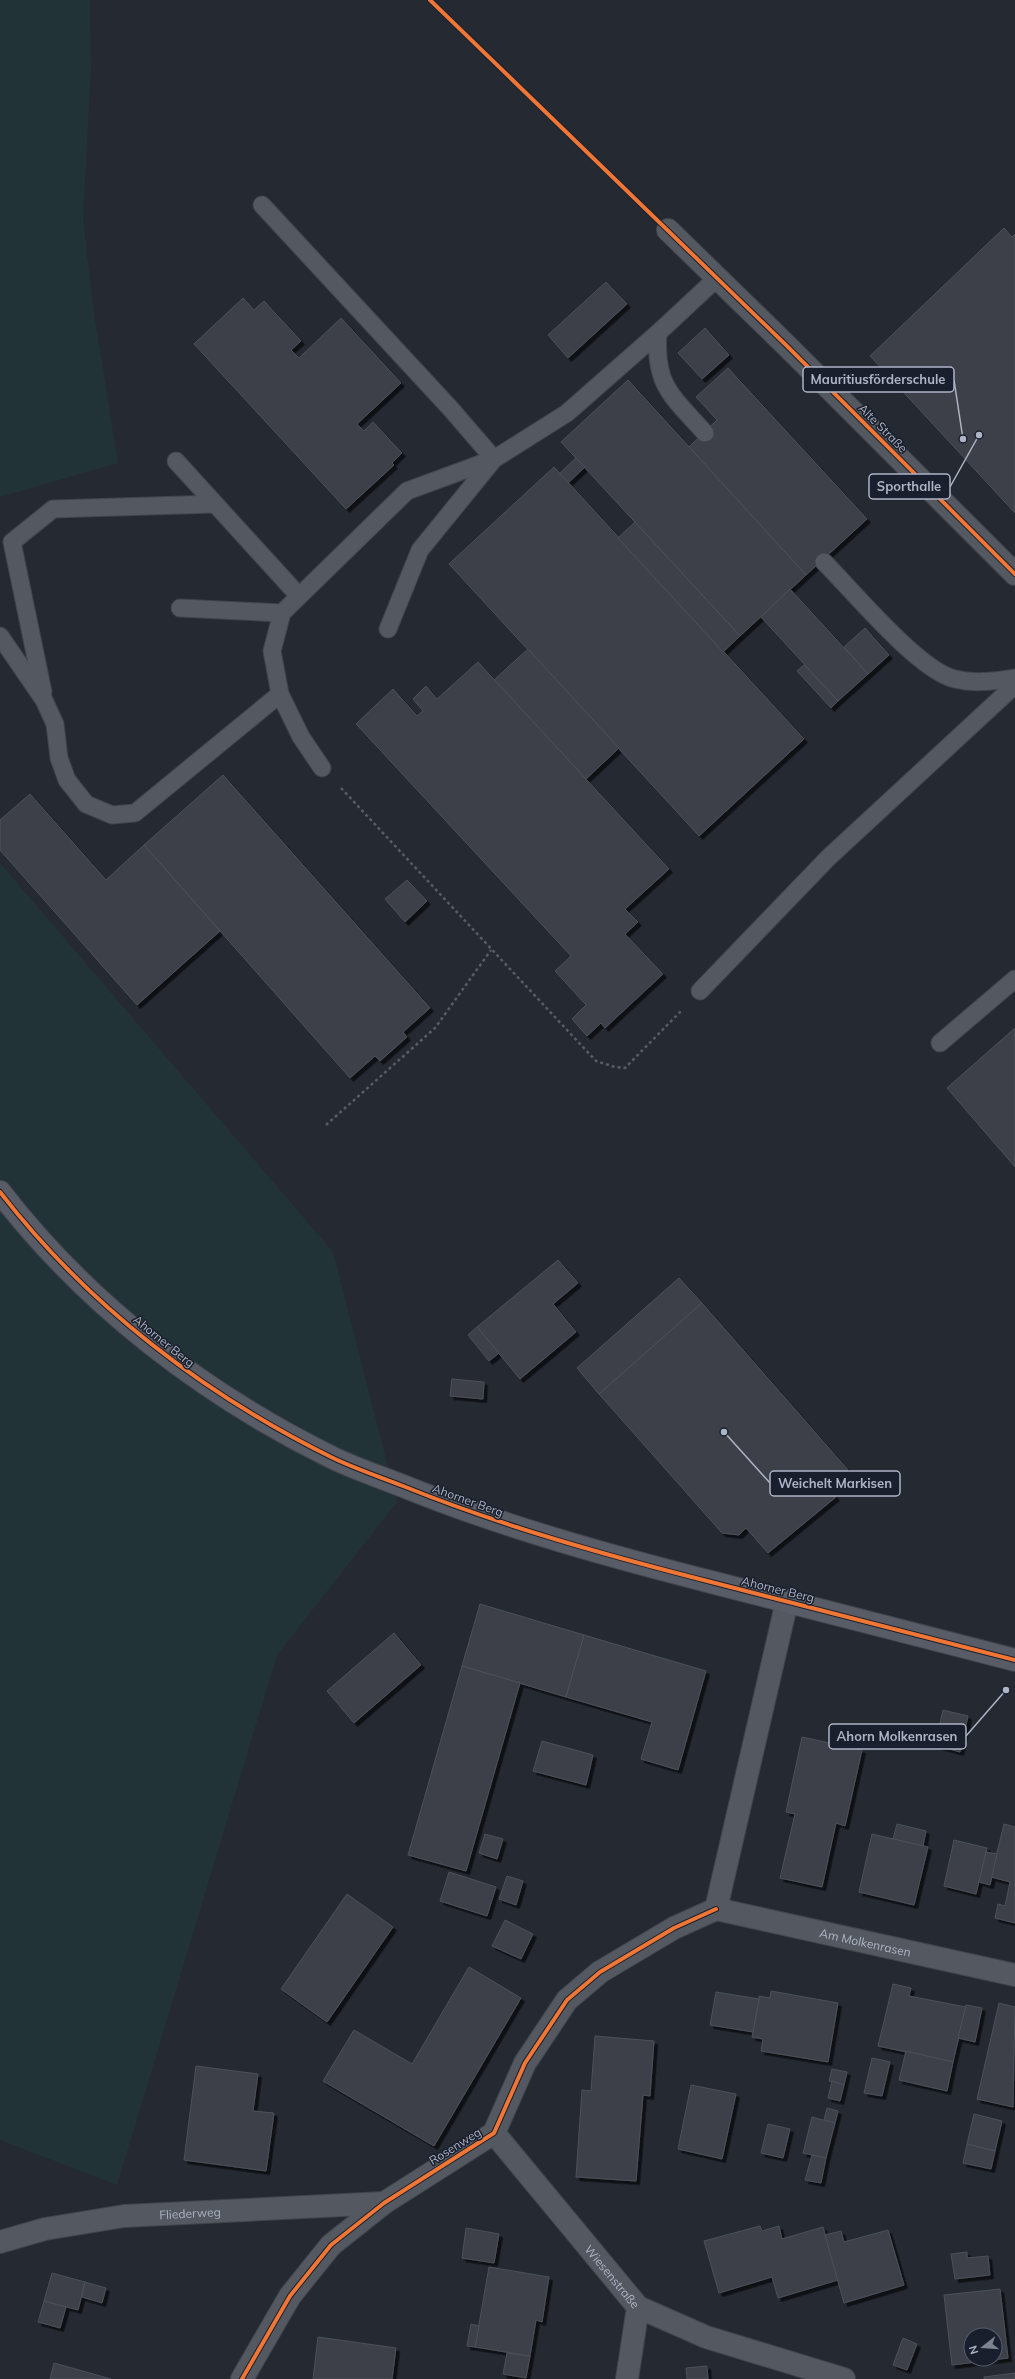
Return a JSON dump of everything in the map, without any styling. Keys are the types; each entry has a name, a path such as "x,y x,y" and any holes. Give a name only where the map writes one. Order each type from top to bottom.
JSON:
{"street":[{"name":"Alte Straße","path":"668,230 1015,574"},
{"name":"Ahorner Berg","path":"0,1192 72,1274 150,1344 202,1383 272,1426 336,1460 464,1511 593,1552 1015,1660"},
{"path":"716,1909 787,1601"},
{"name":"Am Molkenrasen","path":"716,1909 1015,1975"},
{"name":"Rosenweg","path":"242,2379 290,2296 331,2245 384,2203 494,2133 526,2063 568,2000 600,1972 674,1928 716,1909"},
{"name":"Wiesenstraße","path":"494,2133 638,2307 706,2337 844,2379"},
{"name":"Fliederweg","path":"0,2242 45,2229 124,2216 384,2203"},
{"path":"627,2379 638,2307"}],"lane":[{"path":"262,205 450,408 494,459"},
{"path":"322,768 301,737 280,694 272,651 282,613 407,491 494,459 567,413 658,333 716,278"},
{"path":"658,333 656,357 659,374 671,395 705,433"},
{"path":"388,629 420,550 494,459"},
{"path":"176,460 299,596"},
{"path":"44,700 12,542 53,509 215,504"},
{"path":"824,562 920,660 953,679 985,683 1015,678"},
{"path":"180,608 282,613"},
{"path":"0,636 44,700 55,724 59,758 67,780 86,804 112,815 135,813 280,694"},
{"path":"700,991 828,858 1015,685"},
{"path":"940,1043 1015,979"}],"path":[{"path":"322,768 596,1061 615,1068 625,1068 700,991"},
{"path":"326,1125 435,1028 491,950"}],"shaded area":[{"path":"0,0 90,0 91,69 83,219 94,315 118,463 0,497"},
{"path":"0,863 333,1252 397,1502 277,1655 117,2185 0,2140"}],"building":[{"path":"1004,228 1012,237 1015,234 1015,513 870,356"},
{"path":"606,282 627,304 568,358 548,335"},
{"path":"243,298 254,310 264,301 301,341 291,350 299,358 341,318 401,383 357,424 364,431 373,422 402,453 392,463 394,465 346,509 194,344"},
{"path":"705,328 729,355 702,379 678,353"},
{"path":"728,368 867,519 806,575 689,447 717,420 696,397"},
{"path":"628,380 806,575 740,636 561,442"},
{"path":"576,458 585,467 568,483 559,474"},
{"path":"554,467 804,739 699,836 449,564"},
{"path":"635,522 740,636 723,652 618,538"},
{"path":"790,589 868,674 838,701 761,617"},
{"path":"865,628 889,655 868,674 844,647"},
{"path":"528,649 619,748 586,779 494,680"},
{"path":"478,662 669,869 625,909 638,922 625,934 663,974 605,1028 601,1023 587,1036 572,1019 586,1005 555,971 571,956 356,724 393,689 417,716 423,711 413,699 426,686 437,699"},
{"path":"804,665 838,701 831,708 797,671"},
{"path":"223,775 430,1008 403,1032 407,1037 380,1061 375,1056 350,1078 144,845"},
{"path":"30,794 106,880 144,845 220,931 137,1005 0,850 0,820"},
{"path":"407,880 427,901 405,922 385,899"},
{"path":"1015,1028 1015,1167 947,1088"},
{"path":"558,1260 578,1283 553,1304 576,1332 520,1379 477,1327"},
{"path":"679,1278 702,1303 599,1394 577,1368"},
{"path":"702,1303 848,1470 828,1488 836,1497 768,1553 746,1528 739,1535 722,1533 599,1394"},
{"path":"477,1327 499,1353 489,1361 468,1335"},
{"path":"452,1379 484,1382 483,1399 450,1396"},
{"path":"480,1604 584,1635 566,1697 462,1666"},
{"path":"394,1633 421,1665 354,1723 327,1691"},
{"path":"584,1635 706,1671 678,1770 641,1759 652,1722 566,1697"},
{"path":"462,1666 520,1683 466,1871 408,1855"},
{"path":"943,1710 968,1716 960,1752 935,1745"},
{"path":"802,1737 862,1750 845,1826 836,1823 822,1887 780,1878 795,1814 786,1812"},
{"path":"542,1741 593,1755 586,1785 533,1771"},
{"path":"897,1824 926,1831 923,1846 893,1839"},
{"path":"1004,1824 1015,1827 1015,1923 995,1918 998,1904 1005,1906 1010,1882 991,1877"},
{"path":"485,1834 503,1839 497,1859 479,1853"},
{"path":"872,1834 928,1847 914,1905 859,1892"},
{"path":"954,1840 987,1848 976,1894 944,1886"},
{"path":"986,1852 997,1854 990,1885 979,1882"},
{"path":"449,1872 496,1887 487,1916 440,1901"},
{"path":"507,1876 523,1881 516,1905 499,1899"},
{"path":"347,1894 393,1927 327,2022 281,1989"},
{"path":"505,1920 533,1934 521,1959 492,1946"},
{"path":"469,1967 521,1998 434,2146 323,2081 354,2030 412,2064"},
{"path":"893,1984 911,1988 909,1996 966,2007 953,2062 878,2046"},
{"path":"771,1991 838,2003 828,2062 761,2051 763,2039 752,2037 759,1996 770,1998"},
{"path":"716,1992 759,1999 753,2032 710,2025"},
{"path":"999,2003 1015,2007 1013,2107 977,2099"},
{"path":"966,2005 982,2008 975,2042 958,2038"},
{"path":"595,2036 654,2041 650,2096 643,2095 636,2181 576,2177 582,2090 591,2091"},
{"path":"906,2051 953,2062 947,2091 899,2080"},
{"path":"872,2058 890,2062 882,2096 864,2093"},
{"path":"196,2066 258,2074 253,2111 274,2113 266,2171 184,2160"},
{"path":"832,2069 847,2072 844,2085 829,2081"},
{"path":"832,2081 844,2085 840,2101 828,2098"},
{"path":"691,2085 736,2094 722,2159 678,2149"},
{"path":"827,2108 838,2111 835,2123 824,2120"},
{"path":"974,2114 1002,2121 995,2151 967,2144"},
{"path":"812,2117 835,2123 826,2158 803,2153"},
{"path":"768,2124 790,2129 783,2158 761,2153"},
{"path":"967,2144 995,2151 991,2169 963,2163"},
{"path":"812,2155 826,2158 821,2183 805,2180"},
{"path":"760,2226 762,2231 779,2226 782,2239 823,2227 838,2280 778,2298 772,2277 719,2293 704,2241"},
{"path":"466,2228 499,2234 494,2263 462,2258"},
{"path":"888,2230 904,2285 844,2303 825,2235 841,2231 844,2242"},
{"path":"967,2252 967,2258 988,2256 990,2275 955,2279 951,2254"},
{"path":"489,2267 549,2277 542,2322 536,2320 530,2356 475,2347"},
{"path":"52,2273 85,2282 78,2310 44,2301"},
{"path":"85,2282 106,2288 102,2303 82,2297"},
{"path":"1000,2289 1008,2358 1003,2359 1003,2327 963,2327 963,2364 952,2365 944,2295"},
{"path":"44,2301 66,2307 60,2328 38,2322"},
{"path":"471,2324 479,2326 475,2347 467,2346"},
{"path":"318,2337 396,2348 392,2379 313,2379"},
{"path":"903,2338 917,2344 907,2370 893,2365"},
{"path":"507,2353 530,2356 526,2378 503,2374"},
{"path":"54,2363 111,2379 50,2379"},
{"path":"707,2366 708,2379 687,2379 686,2368"},
{"path":"1015,2373 1015,2379 984,2379 984,2377"}],"cycle path":[{"path":"430,0 787,346 1015,574"},
{"path":"0,1192 34,1234 71,1273 110,1310 152,1344 239,1406 333,1458 479,1515 557,1540 675,1573 1015,1660"},
{"path":"242,2379 290,2296 331,2245 384,2203 494,2133 525,2063 567,2000 600,1972 674,1928 716,1909"}],"place":[{"name":"Sporthalle","path":"979,435"},
{"name":"Mauritiusförderschule","path":"963,439"},
{"name":"Weichelt Markisen","path":"724,1432"},
{"name":"Ahorn Molkenrasen","path":"1006,1690"}]}
